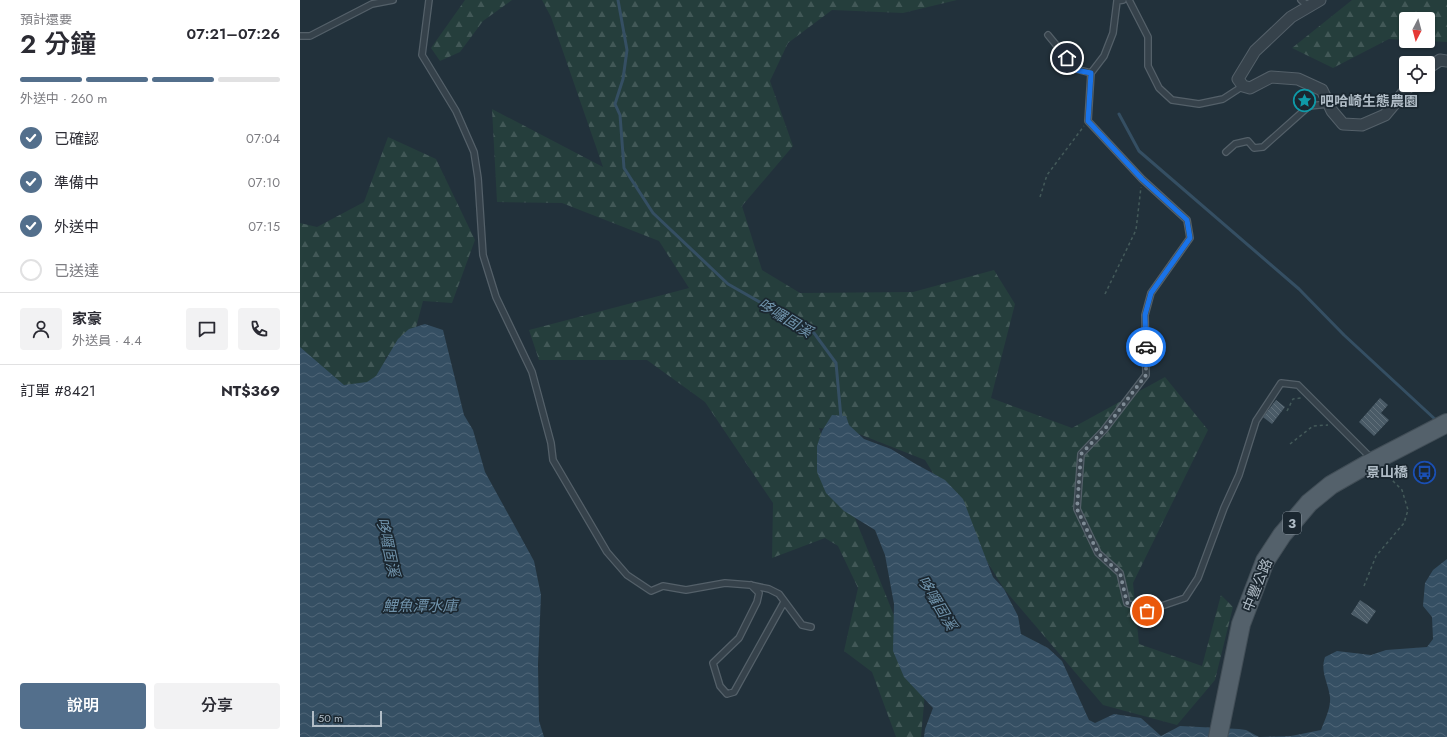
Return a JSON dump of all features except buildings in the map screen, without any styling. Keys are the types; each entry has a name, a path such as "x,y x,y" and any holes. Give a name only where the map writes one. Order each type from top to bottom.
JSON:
{"main road":[{"name":"中豐公路","path":"1218,737 1241,624 1265,561 1282,536 1309,503 1331,485 1447,423"}],"street":[{"path":"1320,0 1305,3 1255,51 1238,79 1243,86 1250,88 1271,77 1298,79 1322,90 1332,111 1343,124 1362,125 1385,115 1404,92"},
{"path":"1435,63 1440,60 1447,61"}],"lane":[{"path":"300,36 310,36 372,4 393,0"},
{"path":"429,0 422,55 456,111 474,152 478,178 483,255 496,297 532,372 551,443 553,460 607,552 627,575 651,591 663,586 686,590 725,583 750,585 769,589 779,594 802,625 811,626"},
{"path":"1123,0 1117,1 1113,34 1104,56 1091,73 1088,121 1142,179 1187,220 1190,238 1151,293 1145,315 1146,375 1104,430 1081,454 1077,509 1098,553 1120,573 1127,603 1147,611 1185,598 1198,578 1224,508 1239,475 1256,421 1281,383 1298,385 1374,461"},
{"path":"1129,0 1148,37 1148,66 1159,88 1172,100 1199,104 1223,99 1243,86"},
{"path":"1048,35 1076,70 1091,73"},
{"path":"1226,152 1235,144 1248,141 1254,148 1262,147 1309,106 1329,104"},
{"path":"750,585 759,593 739,638 713,663 720,686 727,694 734,692 784,602"}],"path":[{"path":"1040,197 1047,175 1088,121"},
{"path":"1105,294 1136,230 1142,179"},
{"path":"1287,411 1293,399 1310,397"},
{"path":"1290,444 1314,426 1337,424"},
{"path":"1364,586 1376,556 1404,523 1408,510 1402,490 1374,461"}],"green space":[{"path":"465,0 512,0 483,21 460,52 440,61 431,48"},
{"path":"542,0 957,0 903,13 832,10 788,43 770,81 793,146 742,206 762,270 800,293 913,292 994,270 1015,304 991,398 1072,428 1165,377 1208,430 1133,583 1139,644 1202,666 1221,595 1233,607 1215,680 1177,725 1103,705 1004,589 925,460 859,434 819,428 925,693 921,737 896,737 872,672 844,651 858,588 838,546 825,538 772,558 773,503 705,402 647,360 539,360 529,330 689,288 659,241 562,203 497,202 492,109 603,167 551,17"},
{"path":"1352,0 1447,0 1447,42 1435,41 1435,12 1399,12 1399,40 1389,39 1333,68 1292,48"},
{"path":"388,137 436,159 475,240 452,303 423,301 410,350 385,357 396,384 333,395 300,350 300,223 317,227 364,202"}],"water":[{"name":"鯉魚潭水庫","path":"425,324 443,330 464,415 473,430 485,472 534,561 541,595 538,664 539,721 544,737 300,737 300,347 344,385 367,382 376,376 398,339 409,329"},
{"path":"832,415 846,416 849,425 864,439 891,449 945,480 963,499 993,577 1004,589 1018,616 1021,634 1048,648 1062,661 1089,720 1095,723 1114,714 1141,718 1161,736 1180,726 1239,729 1246,730 1259,737 924,737 925,729 933,708 904,677 893,651 894,604 885,555 875,530 844,511 826,493 817,472 817,446 822,431"},
{"path":"1447,559 1447,737 1259,737 1291,736 1321,730 1330,705 1330,697 1323,667 1325,657 1337,651 1371,655 1386,650 1427,647 1433,639 1432,617 1423,606 1425,583 1433,570"}],"waterway":[{"name":"哆囉固溪","path":"618,0 627,50 623,79 615,104 620,115 624,168 653,213 728,284 814,333 836,363 841,418"},
{"path":"1119,114 1139,151 1299,289 1344,335 1437,421"}],"way so far":[{"path":"1146,347 1146,375 1104,430 1081,454 1077,509 1098,553 1120,573 1127,603 1147,611"}],"place":[{"name":"吧哈崎生態農園","path":"1304,101"},
{"name":"景山橋","path":"1424,472"}],"route":[{"path":"1067,58 1076,70 1091,73 1088,121 1142,179 1187,220 1190,238 1151,293 1145,315 1146,347"}]}
